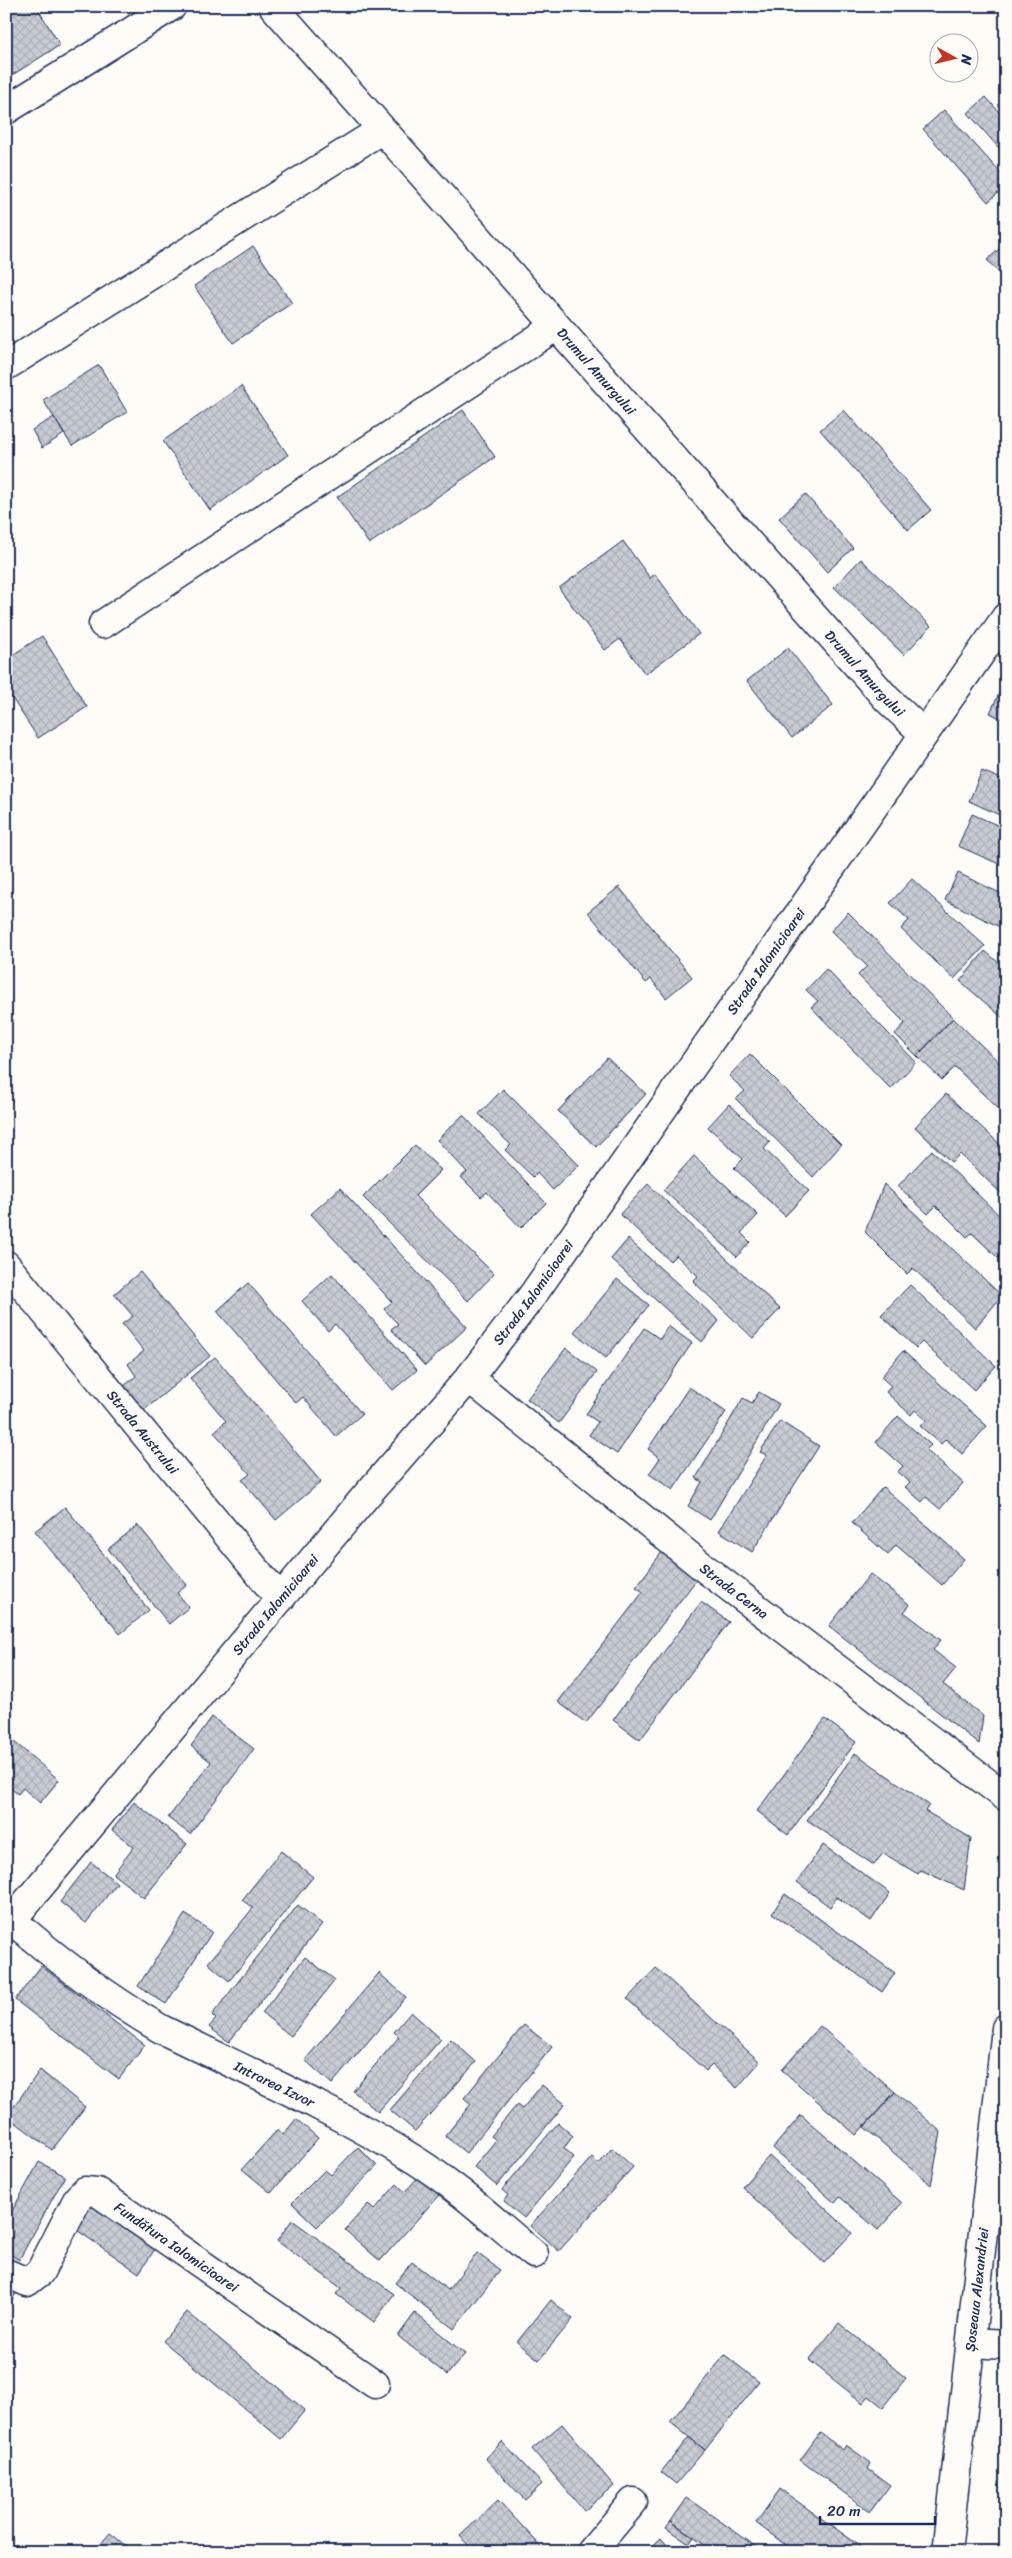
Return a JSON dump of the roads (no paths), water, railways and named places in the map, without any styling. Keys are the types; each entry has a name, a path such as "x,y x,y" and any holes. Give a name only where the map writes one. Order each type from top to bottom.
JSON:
{"street":[{"path":"6,110 172,6"},
{"name":"Drumul Amurgului","path":"273,6 555,327 887,699 923,733"},
{"path":"6,366 381,130"},
{"path":"104,624 555,327"},
{"name":"Strada Ialomicioarei","path":"9,1923 280,1599 469,1378 538,1288 923,733 1006,617"},
{"name":"Strada Austrului","path":"6,1265 280,1599"},
{"name":"Strada Cerna","path":"469,1378 708,1570 1006,1797"},
{"name":"Intrarea Izvor","path":"9,1923 129,2010 161,2029 376,2136 416,2160 453,2186 534,2254"},
{"name":"Șoseaua Alexandriei","path":"947,2552 1006,2028"},
{"name":"Fundătura Ialomicioarei","path":"6,2273 27,2282 40,2272 78,2198 85,2191 97,2192 375,2384"},
{"path":"971,2344 1006,2345"},
{"path":"591,2552 633,2502"}]}
